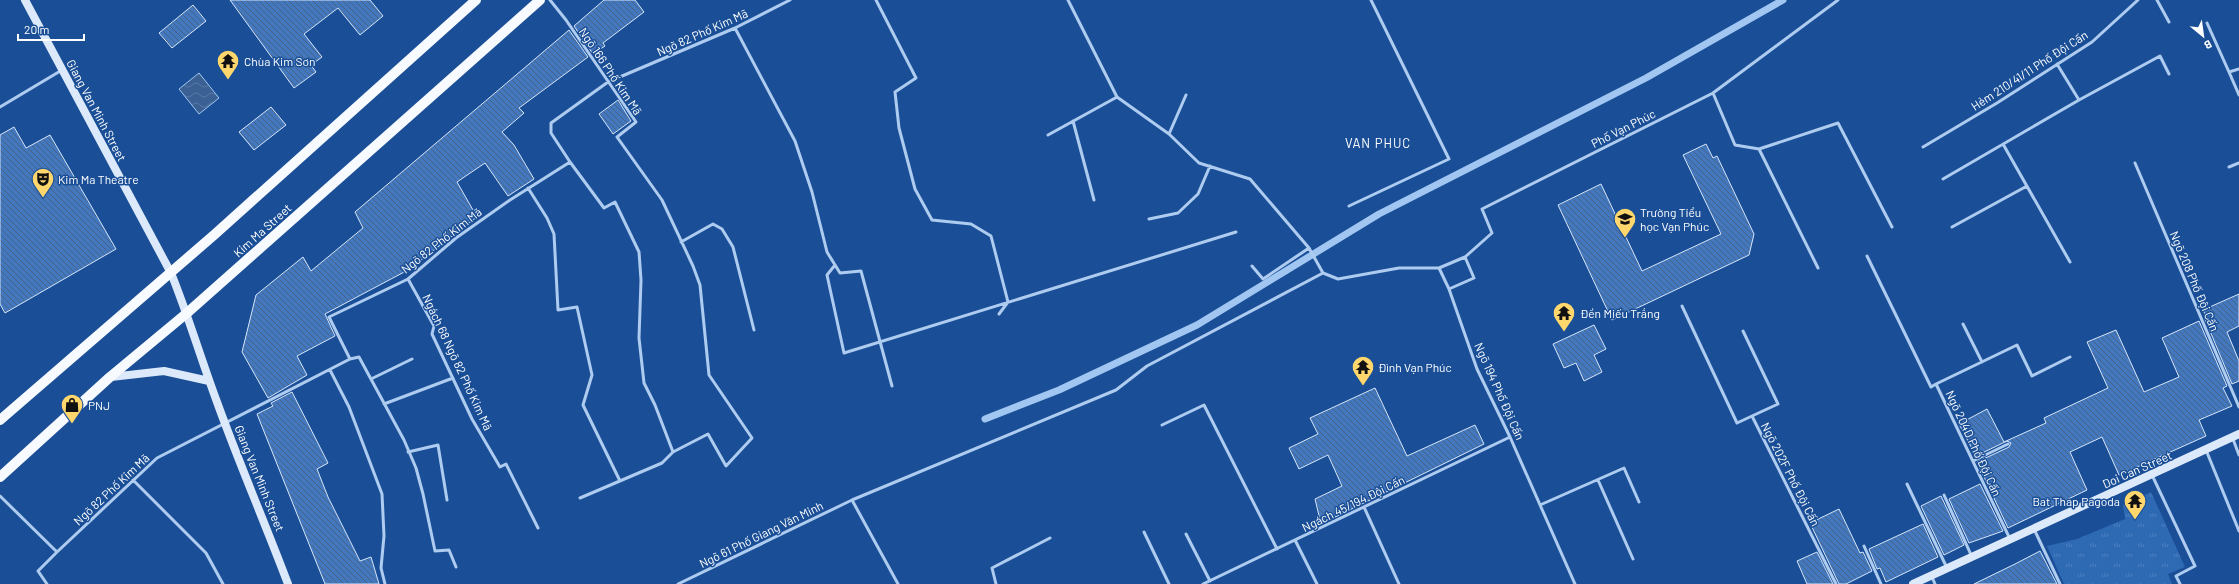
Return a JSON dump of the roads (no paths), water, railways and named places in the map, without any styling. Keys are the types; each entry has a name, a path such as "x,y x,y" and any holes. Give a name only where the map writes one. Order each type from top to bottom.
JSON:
{"main road":[{"path":"0,420 171,273 476,0"},
{"name":"Kim Ma Street","path":"0,477 110,377 188,313 540,0"}],"street":[{"name":"Giang Van Minh Street","path":"25,0 171,273 188,313 194,339 224,422 288,584"},
{"path":"110,377 164,371 209,381"},
{"name":"Doi Can Street","path":"1913,584 2236,435"}],"lane":[{"name":"Ngõ 166 Phố Kim Mã","path":"550,0 566,20 636,122 617,138 662,200 693,266 700,285 709,375 752,438 726,466 708,434 673,452"},
{"name":"Ngõ 82 Phố Kim Mã","path":"47,584 38,571 157,458 224,422 350,359 329,317 408,279 456,238 528,188 570,162 551,133 551,122 608,82 735,28 790,0"},
{"path":"876,0 916,78 895,92 899,128 915,189 932,220 971,224 991,236 1008,302"},
{"path":"1068,0 1117,97 1169,134 1199,163 1250,179 1309,248 1323,272 1338,279 1398,268 1439,268"},
{"path":"1349,206 1449,160 1371,0"},
{"name":"Phố Vạn Phúc","path":"1439,268 1465,257 1492,233 1482,209 1713,93 1838,0"},
{"name":"Hẻm 210/41/11 Phố Đội Cấn","path":"1923,147 1998,103 2092,42 2138,0"},
{"path":"2157,0 2169,22"},
{"path":"2206,23 2239,95"},
{"path":"735,28 795,141 812,192 827,252 840,273 860,271 892,386"},
{"path":"1943,179 2079,100 2160,56 2169,74"},
{"path":"2057,64 2079,100"},
{"path":"2229,72 2239,69"},
{"path":"0,107 62,70"},
{"path":"1713,93 1735,145 1759,149 1838,123 1892,227"},
{"path":"1169,134 1186,95"},
{"path":"1048,135 1117,97"},
{"path":"1073,121 1094,200"},
{"path":"2003,144 2070,262"},
{"path":"1759,149 1818,268"},
{"path":"570,162 604,208 615,202 639,252 641,280 639,338 644,383 655,405 673,452 662,463 580,498"},
{"name":"Ngõ 208 Phố Đội Cấn","path":"2135,163 2239,407"},
{"path":"2229,167 2239,163"},
{"path":"1149,219 1178,213 1198,194 1210,166"},
{"path":"1952,227 2027,186"},
{"path":"528,188 547,218 554,234 558,310 577,307 592,375 583,405 620,481"},
{"path":"681,242 713,224 722,229 733,247 754,330"},
{"path":"835,265 827,275 844,353 1236,232"},
{"path":"1252,266 1263,279 1309,248"},
{"name":"Ngõ 204D Phố Đội Cấn","path":"1867,256 1931,387 1936,384 2010,539"},
{"path":"1449,289 1474,278 1465,257"},
{"name":"Ngõ 194 Phố Đội Cấn","path":"1439,268 1449,289 1477,369 1510,437 1575,584"},
{"name":"Ngõ 61 Phố Giang Văn Minh","path":"678,584 852,500 1106,395 1131,380 1147,366 1323,272"},
{"name":"Ngách 68 Ngõ 82 Phố Kim Mã","path":"408,279 434,326 432,334 472,419 500,467 506,464 538,528"},
{"path":"999,314 1008,302"},
{"name":"Ngõ 202F Phố Đội Cấn","path":"1682,306 1737,423 1752,416 1836,584"},
{"path":"1962,324 1982,362"},
{"path":"1743,331 1778,404 1752,416"},
{"path":"1936,384 2017,345 2032,376 2070,357"},
{"path":"350,359 359,357 408,452 423,494 435,551 449,550 456,567"},
{"path":"371,379 412,359"},
{"path":"330,370 349,407 382,494 384,536 381,568 385,584"},
{"path":"384,404 453,378"},
{"path":"1162,426 1204,405 1277,549"},
{"path":"2236,435 2239,454"},
{"name":"Ngách 45/194 Đội Cấn","path":"1203,584 1510,437"},
{"path":"1973,461 2008,444"},
{"path":"408,452 438,445 447,500"},
{"path":"2206,450 2239,531"},
{"path":"1540,506 1624,468 1639,502"},
{"path":"2152,475 2195,566 2176,576 2180,584"},
{"path":"133,480 206,553 223,584"},
{"path":"1598,480 1633,559"},
{"path":"1907,484 1947,568"},
{"path":"1944,495 1972,557"},
{"path":"0,496 57,552"},
{"path":"852,500 898,584"},
{"path":"1364,508 1399,584"},
{"path":"2034,529 2060,584"},
{"path":"1144,532 1169,584"},
{"path":"1186,534 1210,581"},
{"path":"996,584 992,568 1050,538"},
{"path":"1295,540 1317,584"},
{"path":"1864,546 1881,584"},
{"path":"1931,575 1935,584"}],"water":[{"path":"199,73 219,98 199,114 179,89"}],"waterway":[{"path":"985,419 1059,390 1197,325 1379,214 1646,78 1783,0"}],"place":[{"name":"Chùa Kim Sơn","path":"228,80"},
{"name":"Kim Ma Theatre","path":"43,198"},
{"name":"Trường Tiểu học Vạn Phúc","path":"1625,238"},
{"name":"Đền Miếu Trắng","path":"1564,332"},
{"name":"Đình Vạn Phúc","path":"1363,386"},
{"name":"PNJ","path":"72,424"},
{"name":"Bat Thap Pagoda","path":"2135,520"}],"district":[{"name":"VAN PHUC","path":"1378,143"}]}
